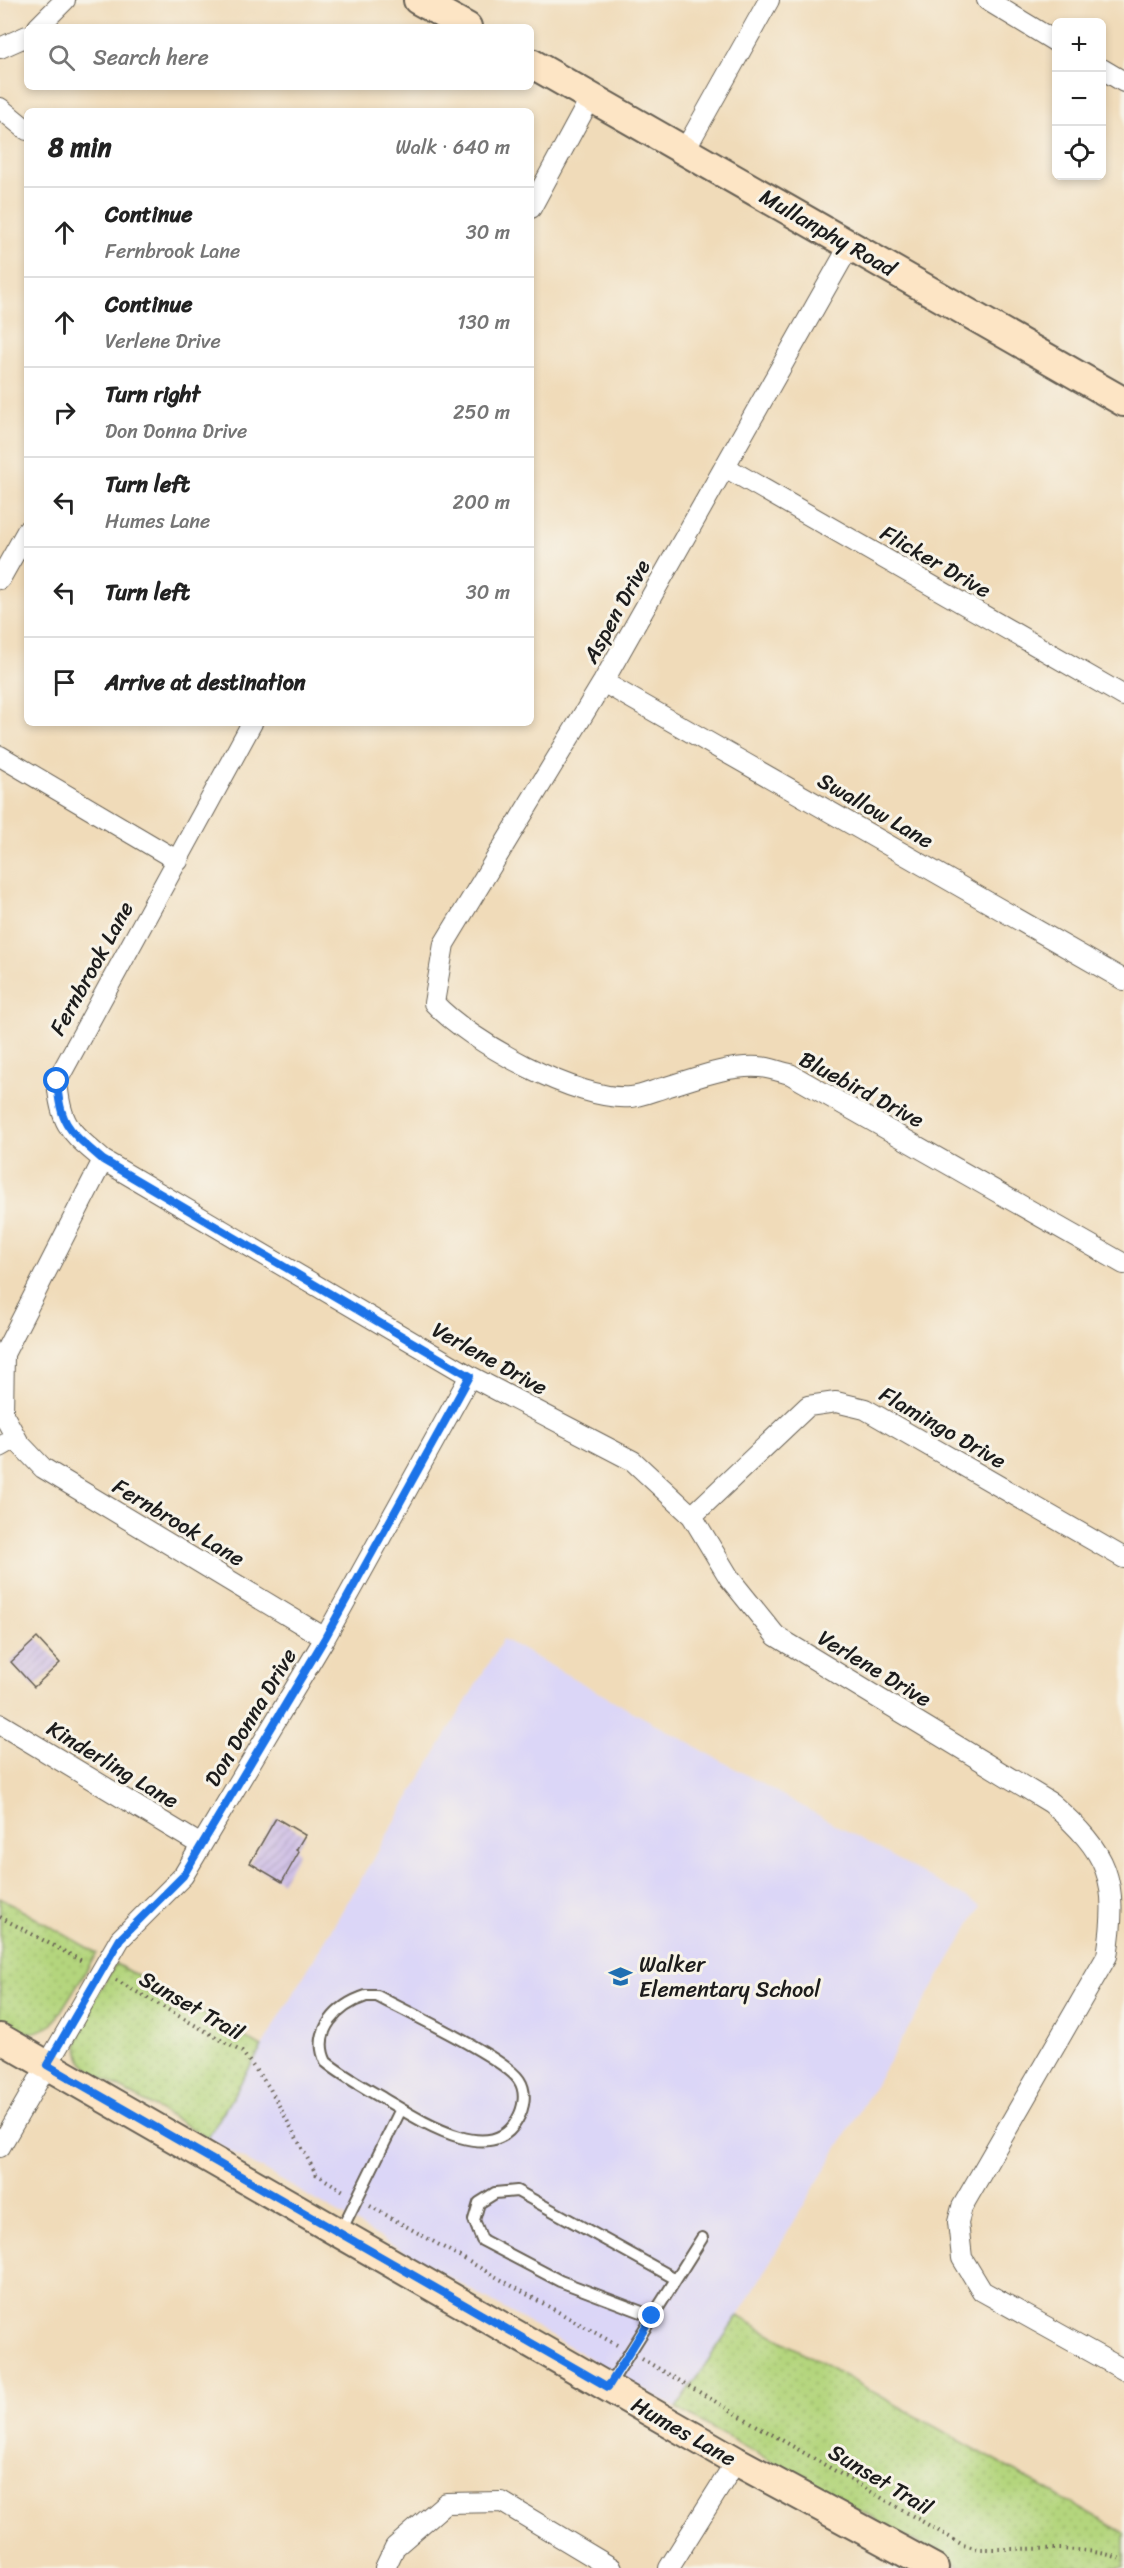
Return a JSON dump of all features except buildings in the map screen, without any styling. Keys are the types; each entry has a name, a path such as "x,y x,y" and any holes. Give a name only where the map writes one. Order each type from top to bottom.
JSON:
{"street":[{"path":"41,24 65,0"},
{"path":"418,0 461,24"},
{"path":"685,150 769,0"},
{"path":"987,0 1052,40"},
{"path":"0,48 24,37"},
{"name":"Mullanphy Road","path":"534,65 1124,402"},
{"path":"1106,72 1124,82"},
{"path":"534,202 591,97"},
{"path":"0,108 24,128"},
{"name":"Aspen Drive","path":"434,1003 444,944 603,682 850,245"},
{"name":"Flicker Drive","path":"725,467 1124,696"},
{"path":"0,579 24,536"},
{"name":"Swallow Lane","path":"603,682 1124,980"},
{"name":"Fernbrook Lane","path":"250,726 57,1081 59,1109 68,1130 103,1160 4,1354 1,1396 8,1442 43,1468 325,1638"},
{"path":"0,756 178,861"},
{"name":"Bluebird Drive","path":"434,1003 450,1020 480,1041 573,1088 603,1095 631,1097 725,1069 760,1067 790,1074 1124,1264"},
{"name":"Verlene Drive","path":"103,1160 470,1376 633,1461 692,1516 730,1579 776,1636 1051,1803 1083,1831 1101,1857 1111,1885 1112,1923 1107,1956 962,2207 958,2222 962,2258 982,2291 1124,2370"},
{"name":"Don Donna Drive","path":"0,2147 120,1939 183,1876 325,1638 470,1376"},
{"name":"Flamingo Drive","path":"692,1516 808,1406 836,1402 865,1409 1124,1558"},
{"name":"Kinderling Lane","path":"0,1724 201,1845"},
{"name":"Humes Lane","path":"0,2038 736,2461 934,2568"},
{"path":"669,2568 736,2461"},
{"path":"385,2568 395,2547 446,2503 502,2502 612,2568"}],"lane":[{"path":"377,1996 480,2051 519,2080 524,2095 522,2111 515,2124 501,2136 484,2140 458,2138 436,2129 401,2109 336,2071 326,2062 322,2054 321,2045 329,2020 353,2000 377,1996"},
{"path":"340,2233 401,2109"},
{"path":"652,2316 560,2281 482,2241 474,2220 479,2203 495,2193 517,2191 676,2279"},
{"path":"608,2387 702,2238"}],"path":[{"path":"0,1917 88,1964"},
{"name":"Sunset Trail","path":"112,1978 242,2052 269,2087 316,2174 329,2183"},
{"path":"377,2210 616,2345"},
{"name":"Sunset Trail","path":"642,2359 963,2545 979,2549 1090,2552 1112,2555 1124,2560"}],"shaded area":[{"name":"Walker Elementary School","path":"503,1639 981,1906 738,2316 676,2408 208,2138"}],"green space":[{"path":"0,1898 97,1953 53,2024 39,2031 20,2032 0,2023"},
{"path":"116,1964 262,2047 208,2138 94,2073 82,2061 78,2048 83,2023 95,1997"},
{"path":"738,2316 1124,2533 1124,2567 961,2568 676,2408"}],"place":[{"name":"Walker Elementary School","path":"621,1977"}],"route":[{"path":"57,1081 59,1109 68,1130 103,1160 470,1376 325,1638 183,1876 120,1939 47,2065 608,2387 652,2316"}]}
